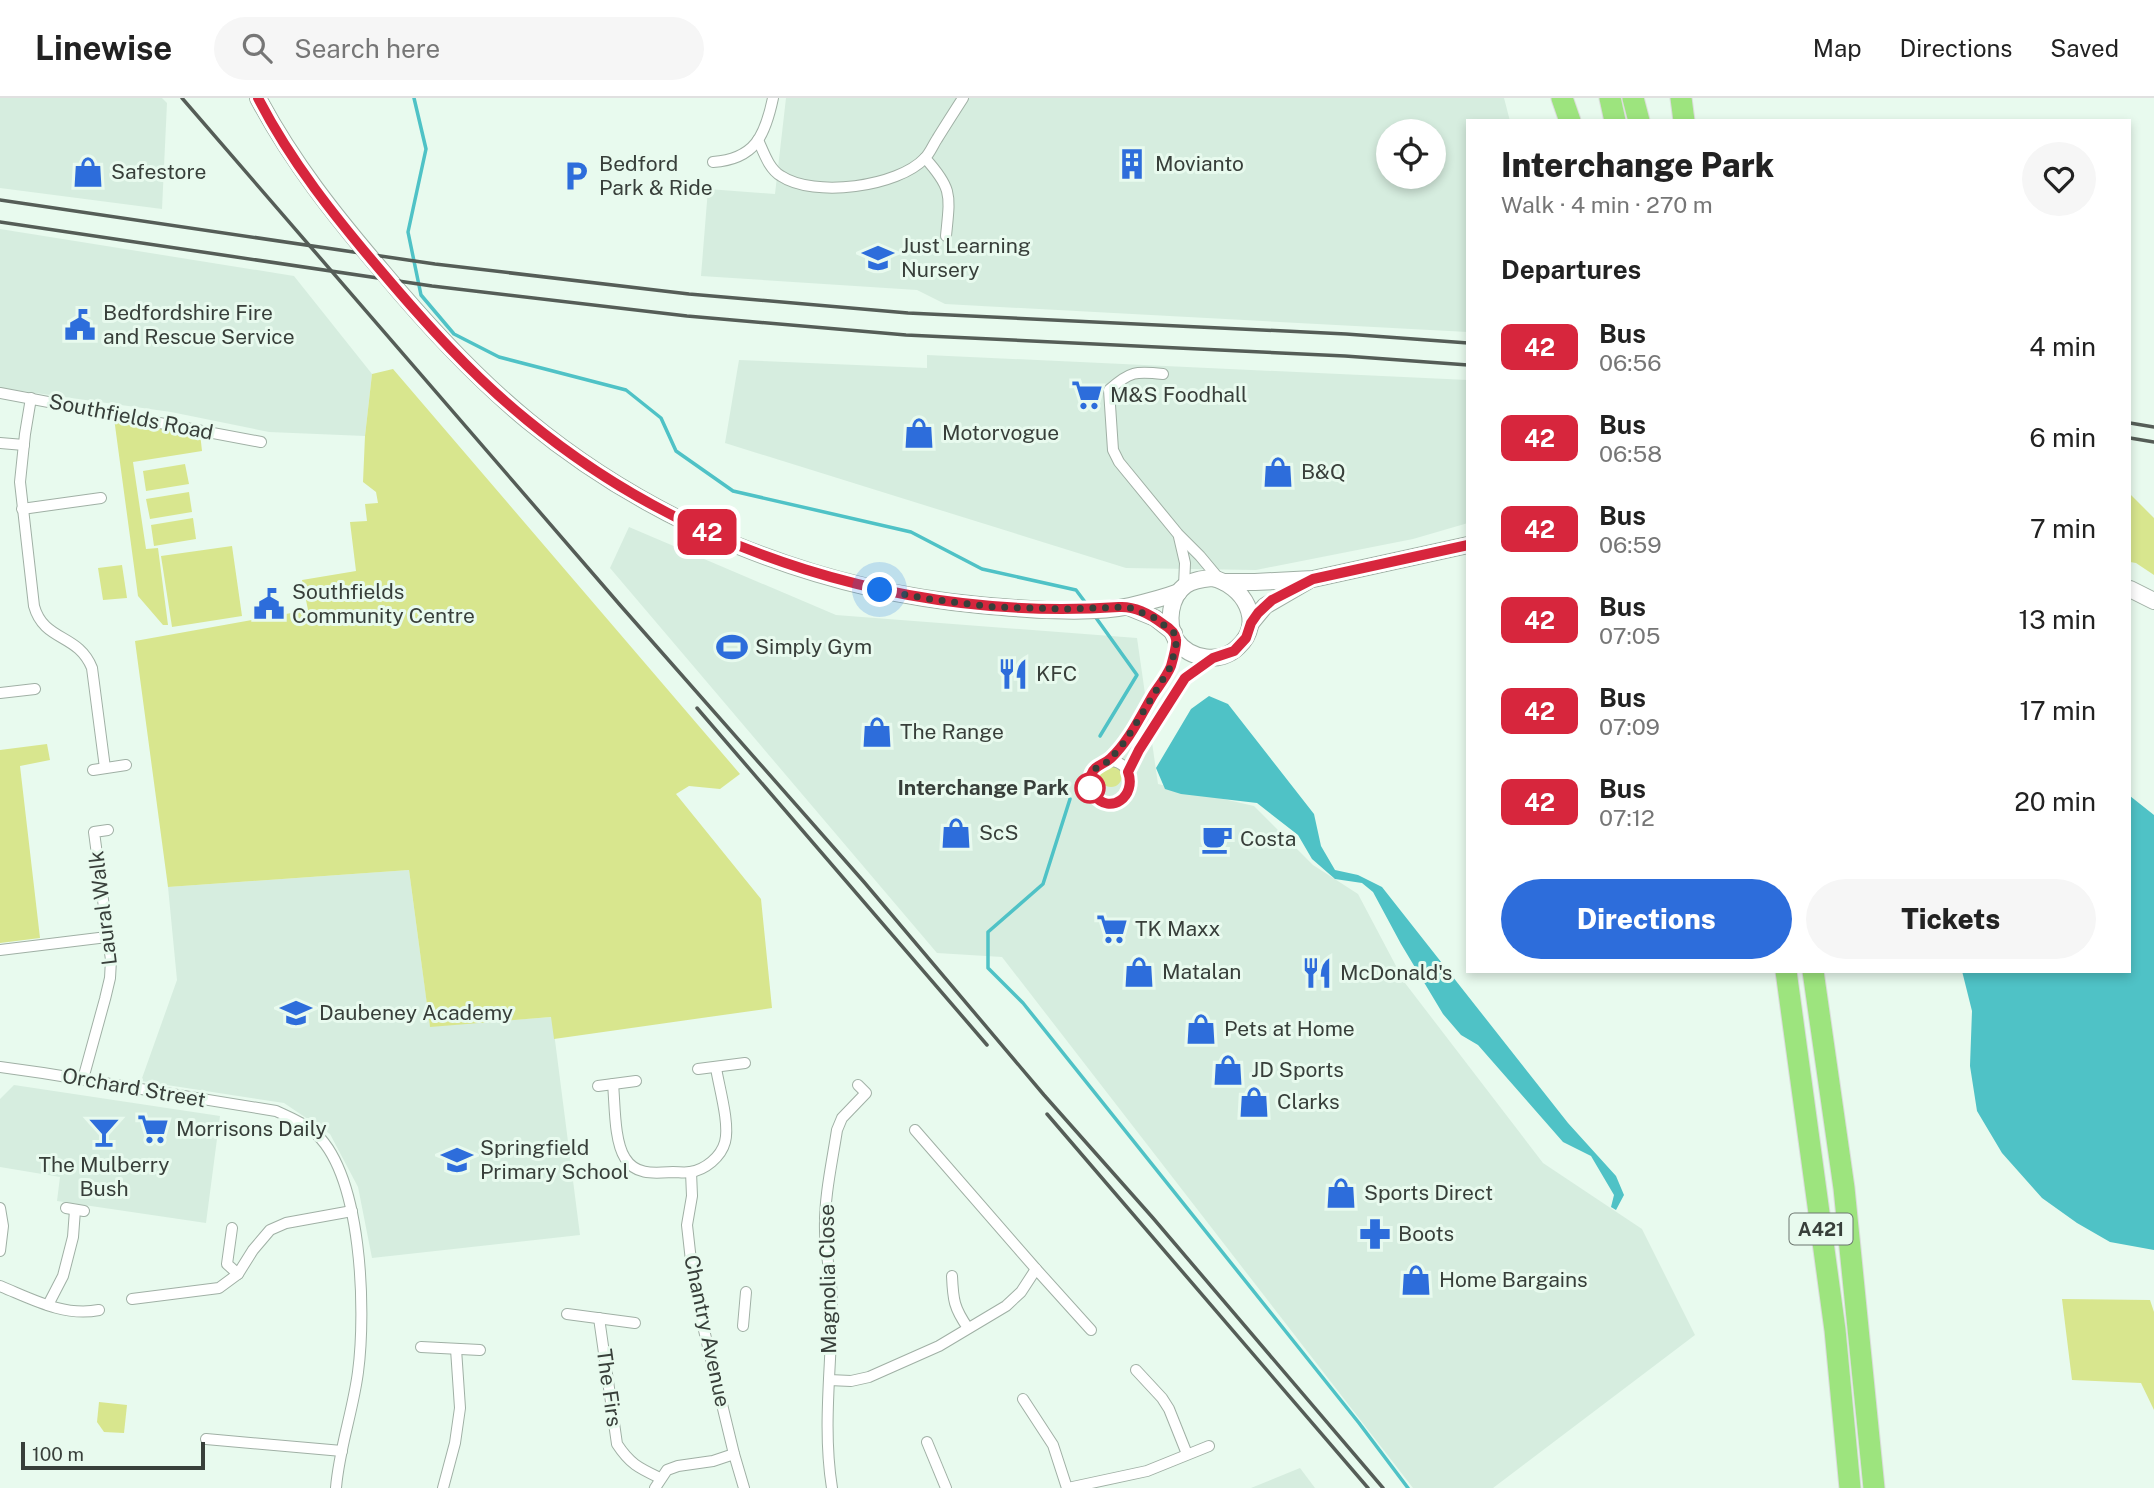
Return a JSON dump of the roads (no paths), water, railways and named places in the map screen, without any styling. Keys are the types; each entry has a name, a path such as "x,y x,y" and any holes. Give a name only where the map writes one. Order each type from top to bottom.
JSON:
{"highway":[{"path":"1562,98 1569,119"},
{"path":"1610,98 1615,119"},
{"path":"1633,98 1638,119"},
{"path":"1681,98 1684,119"},
{"name":"A421","path":"1786,973 1835,1330 1850,1488"},
{"name":"A421","path":"1813,973 1844,1188 1874,1488"}],"main road":[{"path":"258,98 283,145 360,246 433,330 482,380 528,421 578,458 637,496 712,534 800,569 911,596 961,603 1082,609 1128,607 1182,589 1201,579 1255,582 1313,579 1466,545"},
{"path":"1251,623 1272,600 1313,579"},
{"path":"1128,607 1155,618 1189,652 1205,658 1228,654 1241,645 1250,632 1251,623 1243,599 1237,591 1222,581"},
{"path":"1175,636 1171,610 1182,589"},
{"path":"2131,590 2154,601"}],"street":[{"path":"713,162 729,161 744,155 758,140 768,122 774,98"},
{"path":"758,140 768,162 778,175 793,183 818,187 856,186 889,179 925,158 963,98"},
{"path":"925,158 942,177 948,191 946,236"},
{"path":"1163,374 1140,372 1122,378 1109,390 1113,450 1119,462 1178,534 1222,581"},
{"name":"Southfields Road","path":"0,393 261,442"},
{"path":"31,398 20,482 34,606 38,619 47,629 78,646 88,658 92,668 105,768"},
{"path":"0,443 24,445"},
{"path":"22,509 101,498"},
{"path":"1178,534 1185,563 1182,589"},
{"path":"1108,762 1126,740 1171,666 1175,636"},
{"path":"1128,772 1185,678 1213,658"},
{"path":"0,693 35,689"},
{"path":"1108,762 1119,764 1128,772 1131,783 1123,799 1112,803 1101,801 1090,788 1091,776 1097,766 1108,762"},
{"path":"93,770 126,765"},
{"name":"Laural Walk","path":"83,1079 110,978 111,960 94,832 108,830"},
{"path":"0,950 107,937"},
{"path":"698,1069 745,1063"},
{"name":"Orchard Street","path":"0,1068 276,1111 315,1132 333,1157 352,1211 361,1295 358,1371 337,1488"},
{"path":"613,1084 619,1143 624,1157 632,1167 657,1174 691,1172 709,1164 720,1154 726,1140 716,1068"},
{"path":"597,1086 636,1081"},
{"name":"Magnolia Close","path":"832,1488 827,1443 827,1406 832,1301 825,1208 837,1130 842,1118 866,1093 859,1085"},
{"path":"915,1130 1091,1330"},
{"name":"Chantry Avenue","path":"691,1172 692,1196 687,1225 691,1261 704,1330 744,1488"},
{"path":"0,1208 0,1251"},
{"path":"48,1305 63,1276 73,1237 75,1210"},
{"path":"132,1299 219,1288 238,1274 270,1230 286,1223 352,1211"},
{"path":"232,1228 227,1264 238,1274"},
{"path":"829,1380 851,1381 869,1377 939,1346 1006,1307 1021,1292 1036,1269"},
{"path":"952,1276 953,1301 968,1328"},
{"path":"0,1286 71,1312 99,1310"},
{"path":"743,1326 747,1292"},
{"name":"The Firs","path":"567,1314 635,1323"},
{"name":"The Firs","path":"599,1318 617,1444 626,1458 658,1483"},
{"path":"421,1347 480,1349"},
{"path":"443,1488 455,1443 460,1408 456,1349"},
{"path":"1136,1370 1169,1409 1187,1454"},
{"path":"1023,1399 1053,1445 1068,1488 1147,1471 1209,1446"},
{"path":"206,1439 342,1451"},
{"path":"927,1442 946,1488"},
{"path":"658,1483 667,1470 734,1454"},
{"path":"934,1460 946,1455"}],"water":[{"path":"1209,696 1228,704 1314,814 1321,846 1335,870 1358,875 1382,887 1568,1123 1616,1176 1624,1195 1616,1210 1611,1207 1614,1195 1591,1156 1563,1142 1478,1045 1461,1035 1443,1014 1373,892 1362,883 1335,879 1312,859 1298,835 1257,803 1181,794 1165,789 1156,768 1191,709"},
{"path":"2131,797 2154,815 2154,1250 2110,1242 2077,1223 2042,1198 2002,1153 1977,1111 1970,1066 1972,1011 1962,973 2131,973"}],"waterway":[{"path":"414,98 426,149 408,232 421,295 454,334 499,357 626,390 661,418 676,451 733,491 911,532 982,569 1076,590 1088,606"},
{"path":"1094,615 1137,675 1100,736"},
{"path":"1070,799 1043,884 988,932 988,968 1023,1003 1408,1488"}],"railway":[{"path":"182,98 620,605 864,882 1383,1488"},
{"path":"0,200 435,264 689,294 908,313 1346,334 1466,343"},
{"path":"0,222 432,286 687,316 906,335 1345,356 1466,365"},
{"path":"2131,423 2154,427"},
{"path":"2131,438 2154,442"},
{"path":"697,708 987,1045"},
{"path":"1047,1114 1368,1488"}],"place":[{"name":"Movianto","path":"1132,164"},
{"name":"Safestore","path":"88,172"},
{"name":"Bedford Park & Ride","path":"576,176"},
{"name":"Just Learning Nursery","path":"878,258"},
{"name":"Bedfordshire Fire and Rescue Service","path":"80,325"},
{"name":"M&S Foodhall","path":"1087,395"},
{"name":"Motorvogue","path":"919,433"},
{"name":"B&Q","path":"1278,472"},
{"name":"Southfields Community Centre","path":"269,604"},
{"name":"Simply Gym","path":"732,647"},
{"name":"KFC","path":"1013,674"},
{"name":"The Range","path":"877,732"},
{"name":"Interchange Park","path":"1090,788"},
{"name":"ScS","path":"956,833"},
{"name":"Costa","path":"1217,839"},
{"name":"TK Maxx","path":"1112,929"},
{"name":"Matalan","path":"1139,972"},
{"name":"McDonald's","path":"1317,973"},
{"name":"Daubeney Academy","path":"296,1013"},
{"name":"Pets at Home","path":"1201,1029"},
{"name":"JD Sports","path":"1228,1070"},
{"name":"Clarks","path":"1254,1102"},
{"name":"Morrisons Daily","path":"153,1129"},
{"name":"The Mulberry Bush","path":"104,1132"},
{"name":"Springfield Primary School","path":"457,1160"},
{"name":"Sports Direct","path":"1341,1193"},
{"name":"Boots","path":"1375,1234"},
{"name":"Home Bargains","path":"1416,1280"}]}
